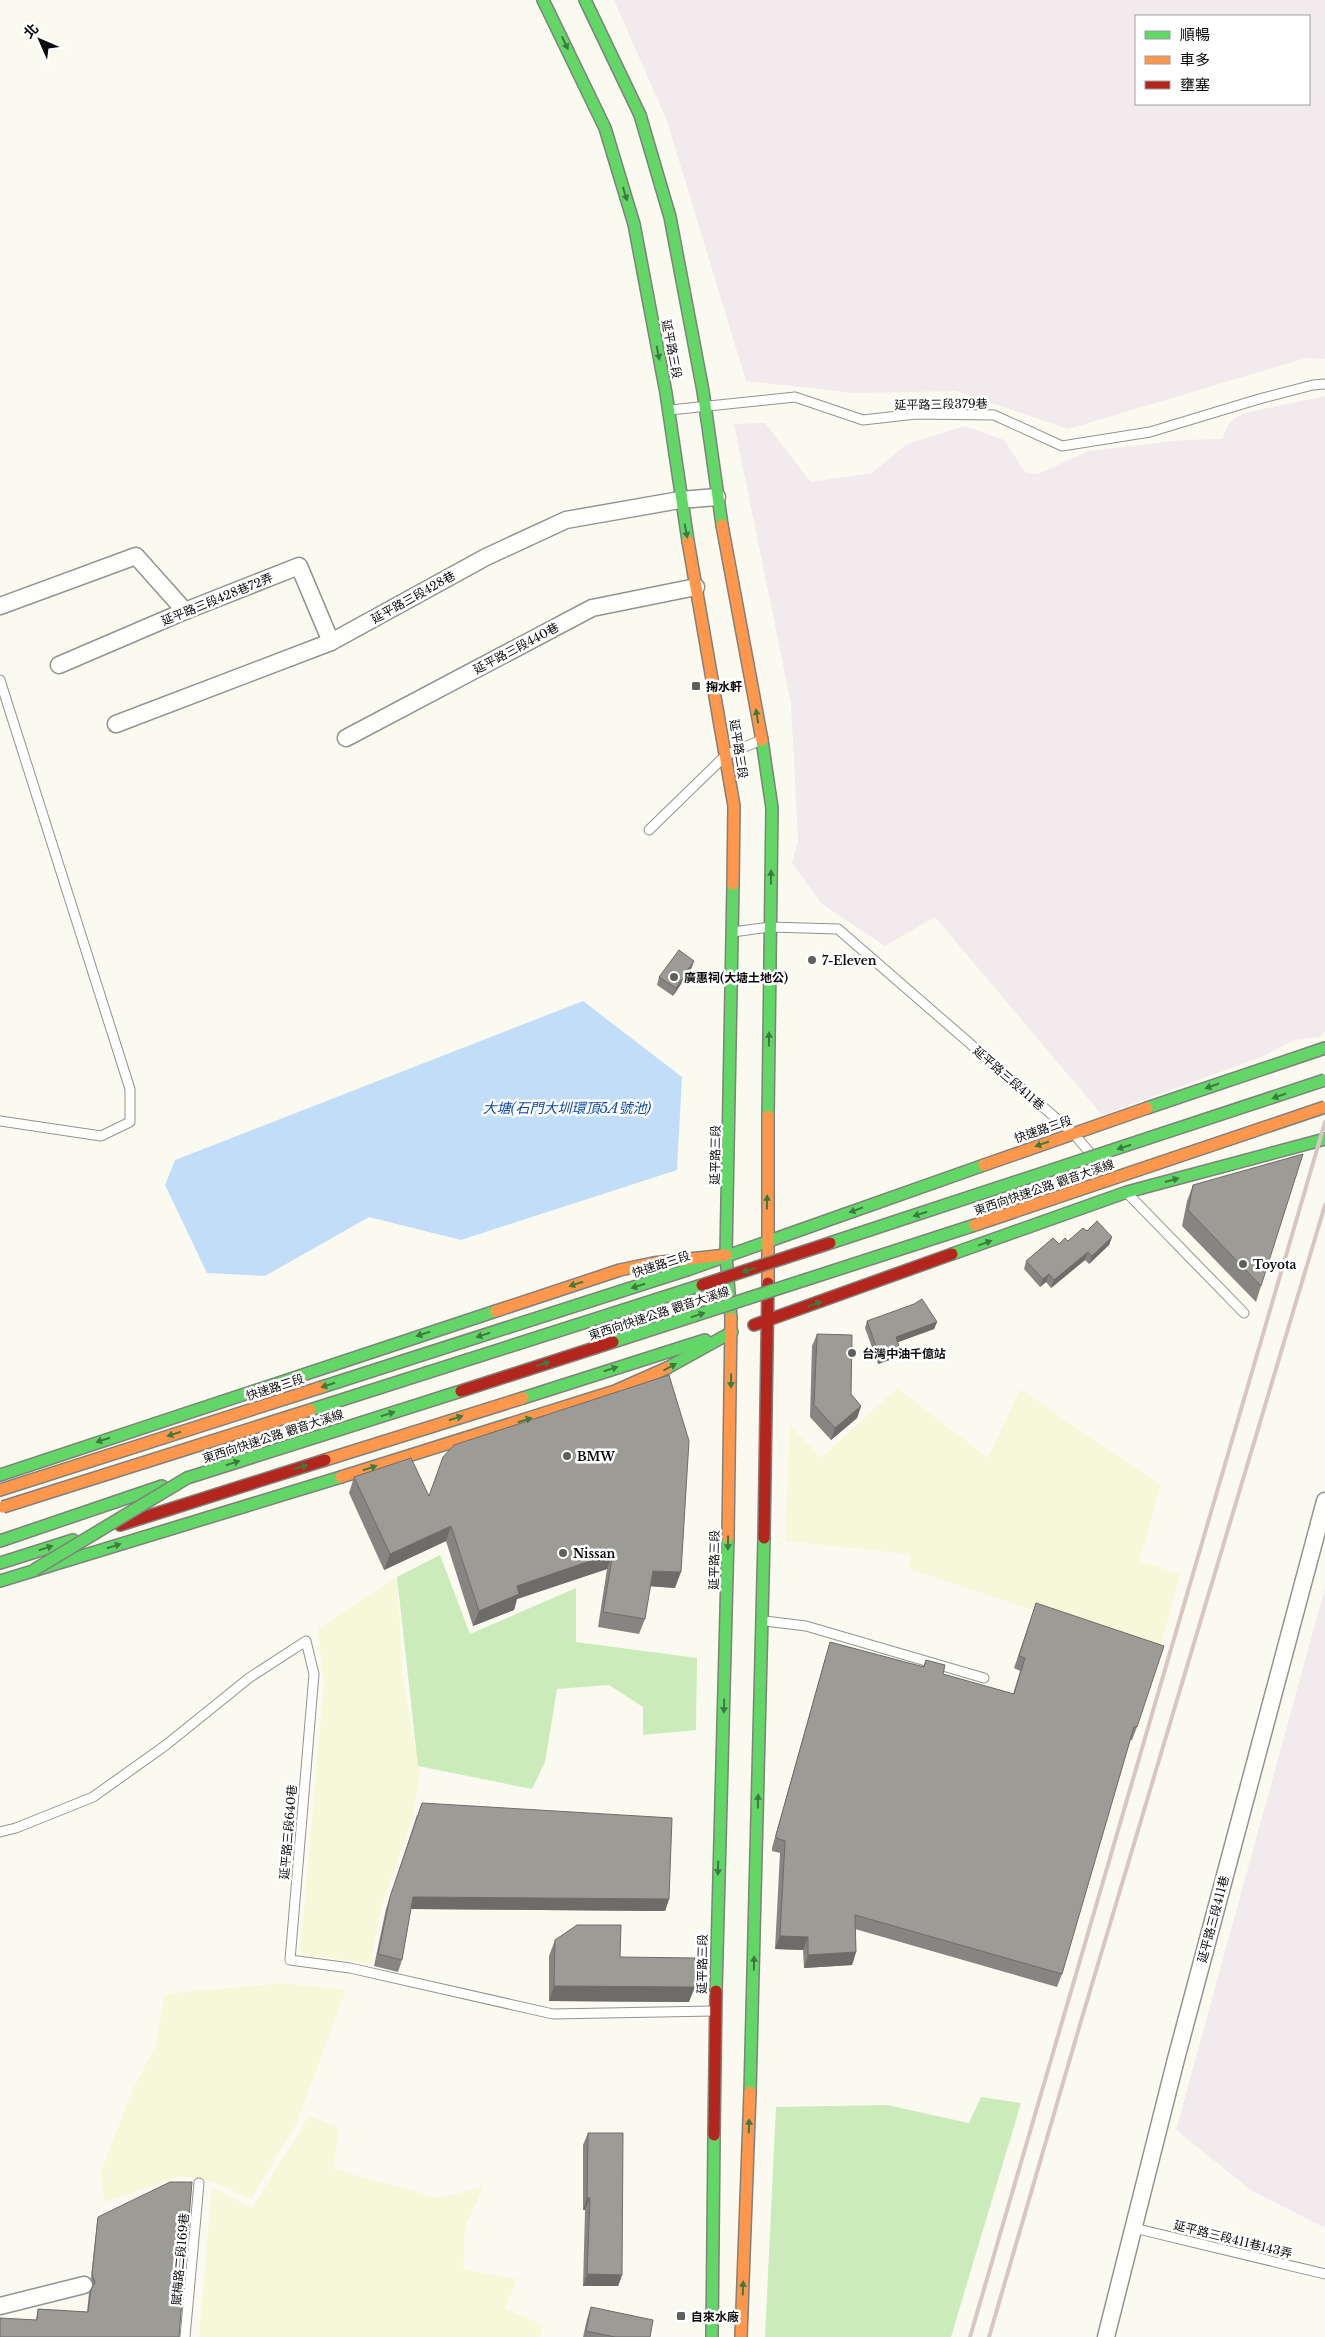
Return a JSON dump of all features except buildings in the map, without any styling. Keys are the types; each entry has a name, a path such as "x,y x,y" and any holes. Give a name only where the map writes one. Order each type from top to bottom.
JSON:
{"main road":[{"name":"延平路三段","path":"543,0 605,128 634,224 668,410 680,500 734,806 726,1255 732,1332 732,1618 722,1910 715,2011 712,2337"},
{"name":"延平路三段","path":"585,0 640,115 670,217 705,405 717,498 772,808 767,1242 769,1321 758,1620 741,2337"},
{"name":"快速路三段","path":"0,1490 681,1272 1073,1134 1325,1048"},
{"name":"東西向快速公路 觀音大溪線","path":"1,1507 599,1319 1325,1080"},
{"name":"東西向快速公路 觀音大溪線","path":"0,1541 187,1478 892,1253 1325,1107"},
{"path":"0,1563 769,1321 1127,1192 1325,1140"},
{"path":"0,1475 503,1307 620,1270 653,1263 726,1255"},
{"path":"0,1580 616,1391 657,1374 732,1332"},
{"path":"34,1570 187,1478"}],"street":[{"name":"延平路三段428巷","path":"116,724 331,642 486,557 566,520 680,500 717,498"},
{"path":"0,606 136,556 185,611"},
{"name":"延平路三段428巷72弄","path":"59,665 185,611 299,566 331,642"},
{"name":"延平路三段440巷","path":"346,738 592,608 696,587"},
{"path":"948,1178 962,1251"},
{"name":"延平路三段411巷","path":"1106,2337 1178,2049 1325,1501"},
{"path":"0,2306 84,2285"}],"lane":[{"name":"延平路三段379巷","path":"668,410 795,397 863,420 916,414 994,415 1062,446 1150,432 1314,384 1325,384"},
{"path":"0,680 130,1088 130,1122 102,1136 0,1121"},
{"path":"649,830 726,755 761,740"},
{"name":"延平路三段411巷","path":"733,932 770,927 838,929 1073,1134 1100,1163"},
{"path":"1106,1170 1244,1313"},
{"path":"758,1620 806,1626 984,1678"},
{"name":"延平路三段640巷","path":"0,1832 16,1828 93,1797 166,1745 249,1678 306,1641 314,1674 290,1960 350,1968 553,2014 715,2011"},
{"name":"賦梅路二段169巷","path":"185,2337 199,2183"},
{"name":"延平路三段411巷143弄","path":"1134,2228 1325,2274"}],"shaded area":[{"path":"614,0 1325,0 1325,359 1306,358 1068,429 956,391 855,393 746,381 667,121"},
{"path":"1325,396 1325,1031 1320,1037 1294,1040 1264,1056 1102,1115 935,917 885,946 822,904 792,863 798,840 791,704 734,424 765,423 811,482 872,473 907,444 965,426 1004,440 1025,472 1038,474 1088,451 1184,440 1222,439 1229,423 1241,414"},
{"path":"1325,1588 1325,2228 1252,2191 1176,2130"}],"green space":[{"path":"897,1388 988,1458 1020,1389 1161,1485 1139,1561 1180,1574 1159,1652 910,1569 909,1554 785,1541 790,1425 821,1458"},
{"path":"440,1555 470,1634 576,1588 576,1642 697,1658 696,1730 643,1735 643,1707 609,1685 557,1689 545,1762 532,1789 418,1766 397,1577"},
{"path":"397,1577 403,1676 420,1774 413,1816 381,1907 370,1964 300,1954 324,1685 318,1629"},
{"path":"283,1983 346,1990 296,2124 251,2199 213,2182 181,2176 104,2202 101,2172 132,2091 156,2045 165,1994"},
{"path":"981,2097 1021,2103 951,2337 765,2337 776,2107 887,2105 969,2123"},
{"path":"309,2116 338,2127 334,2169 439,2198 483,2187 465,2228 463,2269 517,2279 505,2309 542,2324 540,2337 199,2337 212,2188 252,2208"}],"water":[{"name":"大塘(石門大圳環頂5A號池)","path":"583,1001 682,1077 677,1170 461,1240 369,1217 265,1276 207,1273 165,1185 175,1160"}],"railway":[{"path":"970,2337 1325,1122"},
{"path":"989,2337 1081,2021 1325,1205"}],"traffic: fast":[{"path":"543,0 605,128 634,224 666,393 688,541"},
{"path":"585,0 640,115 670,217 703,391 722,525"},
{"path":"762,740 772,808 768,1116"},
{"path":"731,1318 726,1255 733,884"},
{"path":"1147,1108 1325,1048"},
{"path":"830,1243 1325,1080"},
{"path":"952,1254 1127,1192 1325,1139"},
{"path":"322,1387 690,1269 984,1165"},
{"path":"613,1342 975,1225"},
{"path":"310,1410 702,1285"},
{"path":"0,1475 496,1311"},
{"path":"667,1368 732,1332"},
{"path":"523,1398 705,1340"},
{"path":"34,1570 187,1478 461,1391"},
{"path":"0,1581 341,1477"},
{"path":"0,1541 162,1486"},
{"path":"716,1991 728,1537"},
{"path":"750,2092 764,1538"},
{"path":"0,1563 73,1540"},
{"path":"712,2337 714,2135"}],"traffic: slow":[{"path":"722,525 762,740"},
{"path":"688,541 734,806 733,884"},
{"path":"975,1225 1325,1107"},
{"path":"984,1165 1147,1108"},
{"path":"768,1116 768,1283"},
{"path":"496,1311 620,1270 653,1263 726,1255"},
{"path":"728,1537 731,1318"},
{"path":"341,1477 615,1391 667,1368"},
{"path":"0,1490 322,1387"},
{"path":"325,1460 523,1398"},
{"path":"3,1507 310,1410"},
{"path":"741,2337 750,2092"}],"traffic: jam":[{"path":"702,1285 830,1243"},
{"path":"754,1325 952,1254"},
{"path":"764,1538 768,1283"},
{"path":"461,1391 613,1342"},
{"path":"120,1525 325,1460"},
{"path":"714,2135 716,1991"}],"place":[{"name":"掬水軒","path":"696,686"},
{"name":"7-Eleven","path":"812,960"},
{"name":"廣惠祠(大塘土地公)","path":"674,977"},
{"name":"Toyota","path":"1243,1264"},
{"name":"台灣中油千億站","path":"852,1353"},
{"name":"BMW","path":"567,1456"},
{"name":"Nissan","path":"563,1553"},
{"name":"自來水廠","path":"681,2316"}]}
